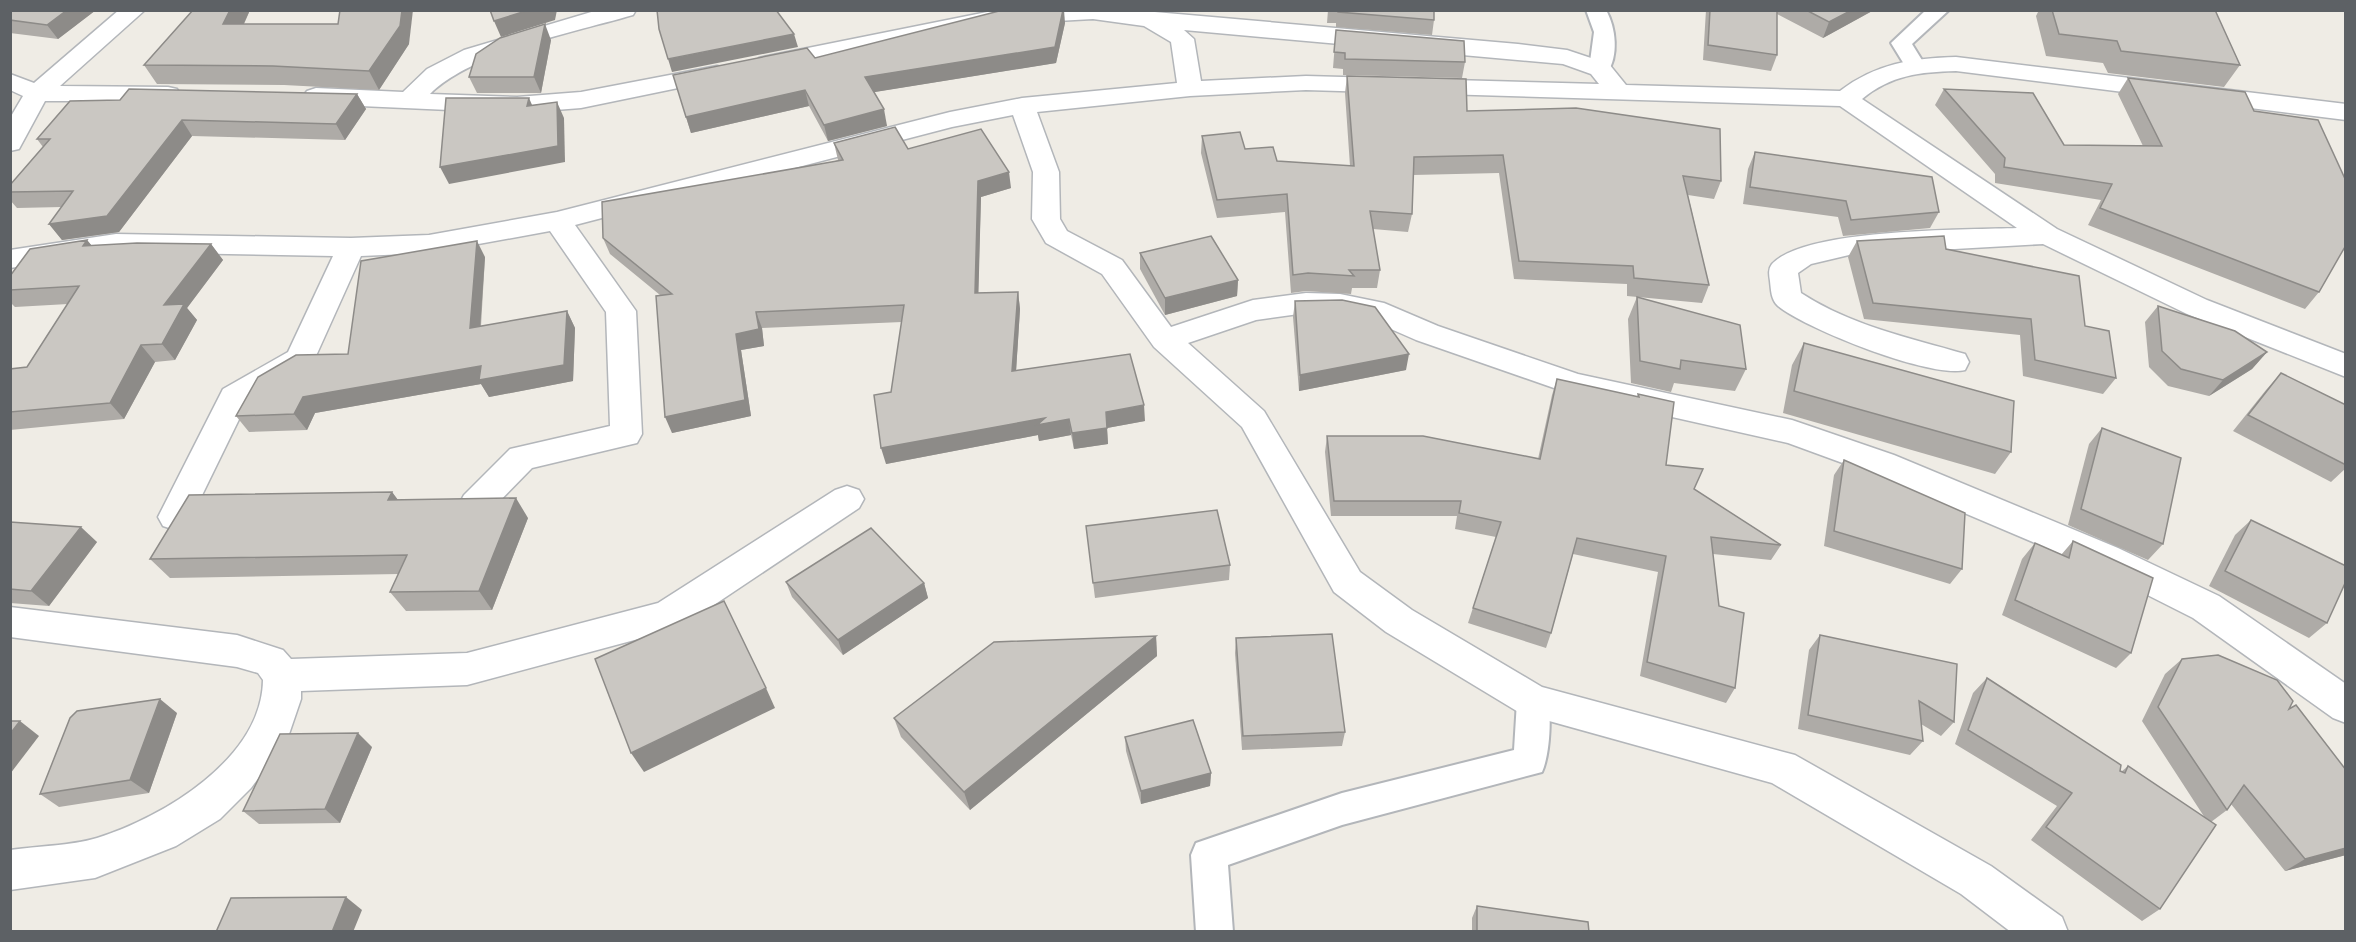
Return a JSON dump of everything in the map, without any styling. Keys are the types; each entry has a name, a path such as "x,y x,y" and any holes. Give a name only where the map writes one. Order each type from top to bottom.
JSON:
{"street":[{"path":"10,143 37,93 134,10"},
{"path":"409,101 436,74 473,55 625,10"},
{"path":"295,95 518,105 581,100 1000,17 1093,11 1150,20 1567,57 1600,69 1619,93"},
{"path":"1150,20 1182,39 1190,89"},
{"path":"1846,99 1862,85 1886,71 1914,65 1956,64 2346,112"},
{"path":"10,81 37,93 190,94"},
{"path":"10,259 116,243 351,247 429,244 557,221 950,120 1022,106 1190,89 1306,84 1846,99 2047,235 2197,307 2346,366"},
{"path":"1022,106 1047,172 1046,219 1056,237 1112,267 1165,340 1253,419 1347,582 1399,621 1533,701 1781,768 1976,880 2047,932"},
{"path":"476,504 522,458 626,434 621,311 557,221"},
{"path":"1954,362 1875,342 1815,318 1787,298 1783,270 1802,257 1849,246 2047,235"},
{"path":"176,517 234,397 300,358 351,247"},
{"path":"1165,340 1254,310 1306,303 1340,304 1374,310 1427,333 1574,384 1792,432 1882,464 2106,558 2206,607 2346,706"},
{"path":"282,675 467,669 668,616 847,499"},
{"path":"10,622 237,651 270,661 282,675 282,699 273,728 237,775 206,806 162,832 95,858 10,870"}],"lane":[{"path":"1596,10 1602,19 1606,38 1600,69"},
{"path":"1914,65 1901,43 1939,10"},
{"path":"1215,932 1209,855 1341,809 1530,761 1533,701"}],"building":[{"path":"10,10 67,10 47,25 10,20"},
{"path":"193,10 230,10 223,24 338,24 340,10 402,10 400,26 369,71 273,66 144,65"},
{"path":"490,10 529,10 494,21"},
{"path":"657,10 776,10 794,34 668,59 659,29"},
{"path":"1003,10 1063,10 1055,47 865,77 884,109 824,125 805,90 686,117 673,75 807,48 815,58"},
{"path":"1338,10 1434,10 1434,20 1338,12"},
{"path":"1710,10 1777,10 1777,55 1708,45"},
{"path":"1806,10 1852,10 1829,22"},
{"path":"2052,10 2215,10 2240,65 2121,51 2117,41 2059,34"},
{"path":"545,24 534,77 469,77 476,54 500,38"},
{"path":"1336,30 1464,41 1465,62 1345,59 1345,53 1334,52"},
{"path":"1347,76 1466,79 1467,111 1576,108 1720,129 1721,181 1683,176 1709,285 1634,278 1633,266 1519,261 1503,155 1414,157 1412,214 1370,211 1380,270 1349,270 1354,276 1308,273 1293,275 1287,194 1217,200 1202,136 1240,132 1245,149 1273,147 1277,161 1354,166"},
{"path":"2128,78 2245,92 2254,111 2318,120 2346,181 2346,245 2319,292 2100,208 2112,184 2004,167 2005,158 1944,89 2033,93 2064,145 2162,146"},
{"path":"129,89 357,94 336,124 182,120 107,216 49,224 73,191 10,192 10,185 50,139 37,139 70,101 120,100"},
{"path":"446,98 529,98 527,106 557,102 558,146 440,167"},
{"path":"895,127 908,149 981,129 1009,172 978,181 975,293 1018,292 1012,371 1130,354 1144,405 1106,412 1107,428 1072,433 1069,419 1037,425 1045,418 881,448 874,395 891,392 904,305 756,312 759,329 736,334 745,400 665,417 656,296 672,294 603,238 602,202 843,160 834,143"},
{"path":"1755,152 1932,177 1939,212 1851,220 1846,201 1750,187"},
{"path":"1211,236 1238,280 1165,298 1140,253"},
{"path":"1944,236 1946,249 2079,276 2085,326 2109,331 2116,378 2035,360 2031,319 1873,303 1857,241"},
{"path":"87,240 83,246 137,243 211,244 164,305 184,304 162,344 141,345 110,403 10,412 10,369 27,367 79,286 10,290 10,276 30,249"},
{"path":"477,241 470,328 567,311 564,365 479,380 481,366 303,397 294,414 236,416 258,377 296,355 348,354 361,261"},
{"path":"1637,297 1740,325 1746,369 1681,360 1680,369 1640,361"},
{"path":"1342,300 1375,307 1409,354 1300,375 1295,301"},
{"path":"2158,306 2235,331 2267,352 2223,380 2181,369 2162,351"},
{"path":"1804,343 2014,401 2011,452 1794,391"},
{"path":"2281,373 2346,405 2346,465 2248,415"},
{"path":"1557,379 1639,397 1638,394 1674,402 1666,465 1703,469 1694,489 1781,545 1711,537 1719,606 1744,613 1735,688 1647,662 1666,556 1577,538 1551,633 1473,608 1501,522 1459,513 1461,501 1334,501 1327,436 1423,436 1540,459"},
{"path":"2102,428 2181,458 2163,544 2081,509"},
{"path":"1844,460 1965,513 1962,569 1834,531"},
{"path":"392,492 388,500 516,498 479,591 390,592 407,555 150,559 189,495"},
{"path":"1217,510 1230,565 1093,583 1086,526"},
{"path":"2251,520 2346,566 2346,581 2327,623 2225,571"},
{"path":"10,522 81,527 31,591 10,589"},
{"path":"871,528 924,583 838,640 786,582"},
{"path":"2073,541 2153,578 2131,653 2015,600 2035,543 2069,558"},
{"path":"724,601 766,688 631,753 595,659"},
{"path":"1332,634 1345,732 1243,736 1236,638"},
{"path":"1820,635 1957,664 1954,722 1919,701 1923,741 1808,715"},
{"path":"1156,636 964,792 894,718 994,642"},
{"path":"2218,655 2277,680 2293,701 2289,709 2296,705 2346,770 2346,848 2305,859 2244,785 2227,810 2158,707 2182,659"},
{"path":"1987,678 2121,765 2120,771 2125,773 2128,766 2216,825 2160,909 2046,827 2072,793 1968,730"},
{"path":"160,699 130,780 40,794 70,718 77,711"},
{"path":"1193,720 1211,773 1141,791 1125,737"},
{"path":"10,721 20,721 10,734"},
{"path":"358,733 325,809 243,811 280,734"},
{"path":"346,897 332,932 216,932 231,898"},
{"path":"1477,906 1588,922 1589,932 1477,932"}]}
